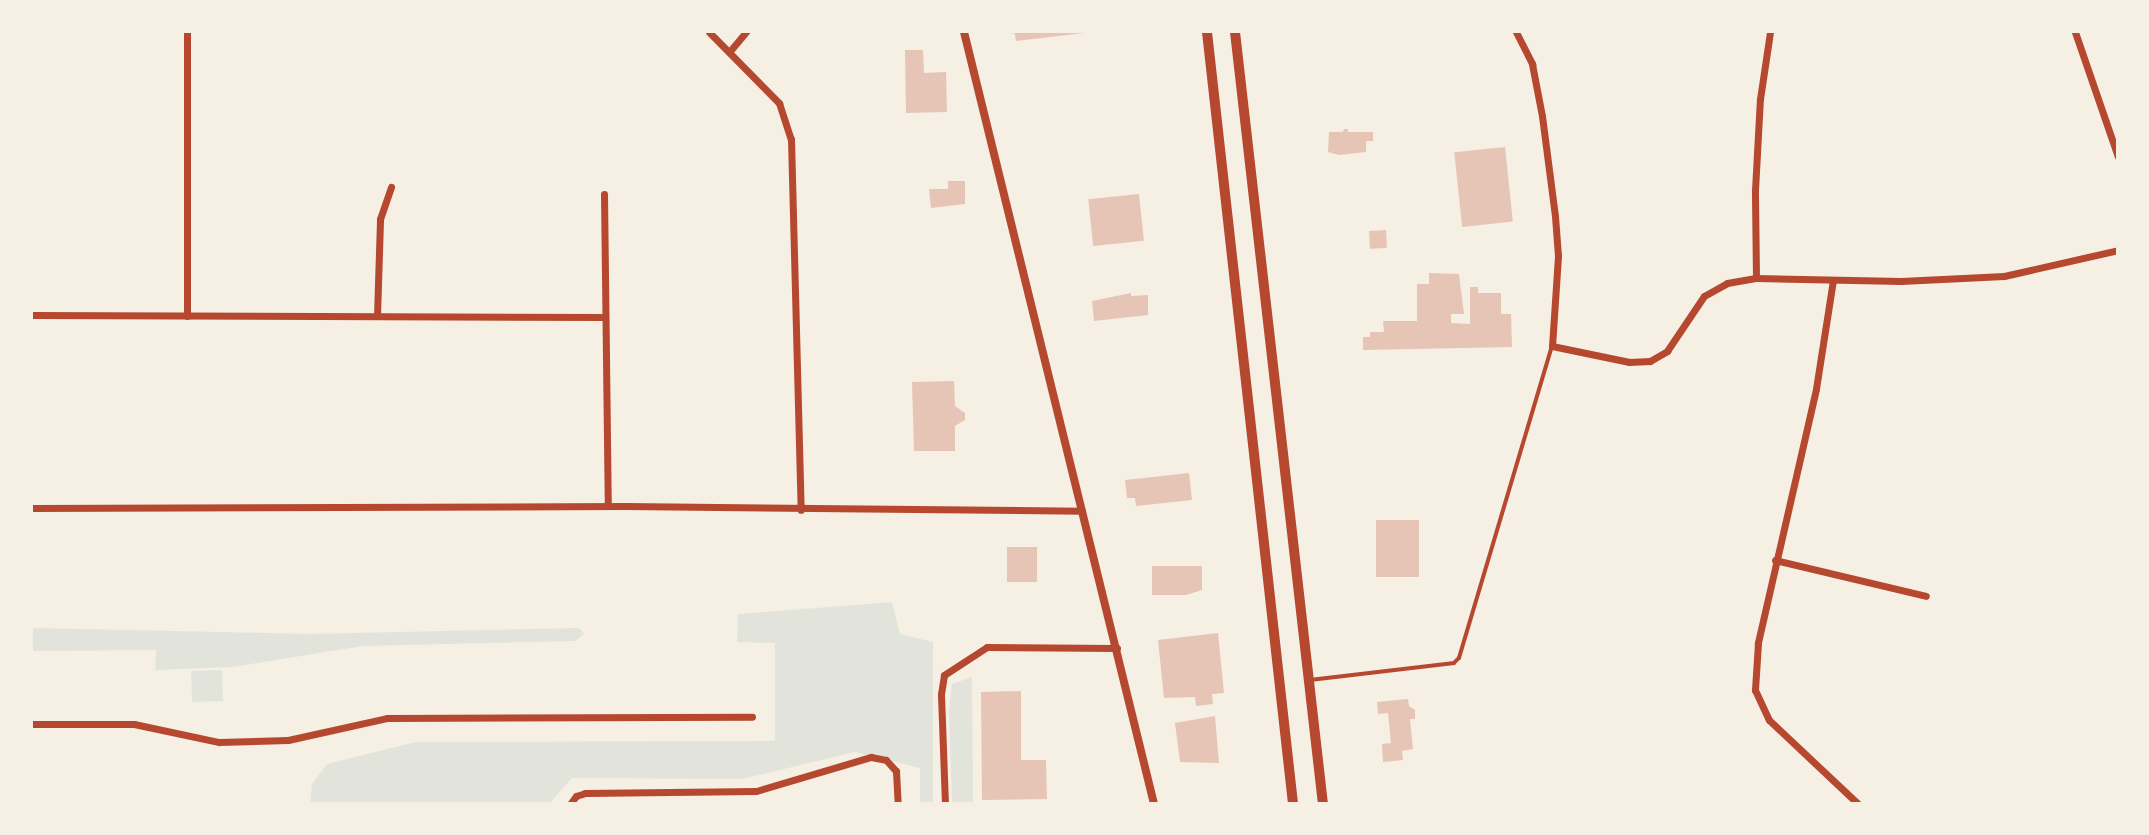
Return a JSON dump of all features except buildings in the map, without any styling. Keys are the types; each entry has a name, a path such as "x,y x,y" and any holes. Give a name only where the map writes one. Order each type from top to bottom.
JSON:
{"main road":[{"path":"1208,32 1293,803"},
{"path":"1235,32 1323,803"}],"street":[{"path":"187,32 187,317"},
{"path":"709,32 779,103 791,139 802,510"},
{"path":"730,51 746,32"},
{"path":"964,32 1154,803"},
{"path":"1516,32 1532,64 1542,116 1555,216 1558,256 1552,346 1629,362 1650,361 1667,351 1681,335 1704,296 1727,282 1756,278 1833,280 2004,276 2118,250"},
{"path":"1756,278 1755,190 1760,99 1770,32"},
{"path":"2075,32 2118,157"},
{"path":"377,316 380,219 391,187"},
{"path":"604,194 608,506"},
{"path":"1833,280 1816,388 1758,643 1755,690 1769,720 1858,803"},
{"path":"32,314 187,317 605,317"},
{"path":"32,508 608,506 1082,511"},
{"path":"1776,561 1926,596"},
{"path":"945,803 941,694 944,675 987,647 1116,648"},
{"path":"32,724 134,724 219,742 288,740 387,718 752,717"},
{"path":"570,803 576,796 585,793 756,791 871,757 886,760 896,771 898,803"}],"lane":[{"path":"1308,680 1454,663 1459,658 1552,346"}],"shaded area":[{"path":"892,602 900,634 933,642 933,803 920,803 920,768 855,752 742,779 572,778 550,803 310,804 312,784 327,764 416,742 775,741 775,643 737,642 738,614"},
{"path":"32,628 310,634 579,628 584,634 575,641 363,646 232,667 155,670 156,650 32,651"},
{"path":"222,670 223,701 192,702 191,671"},
{"path":"972,677 973,803 952,803 949,710 952,684"}]}
